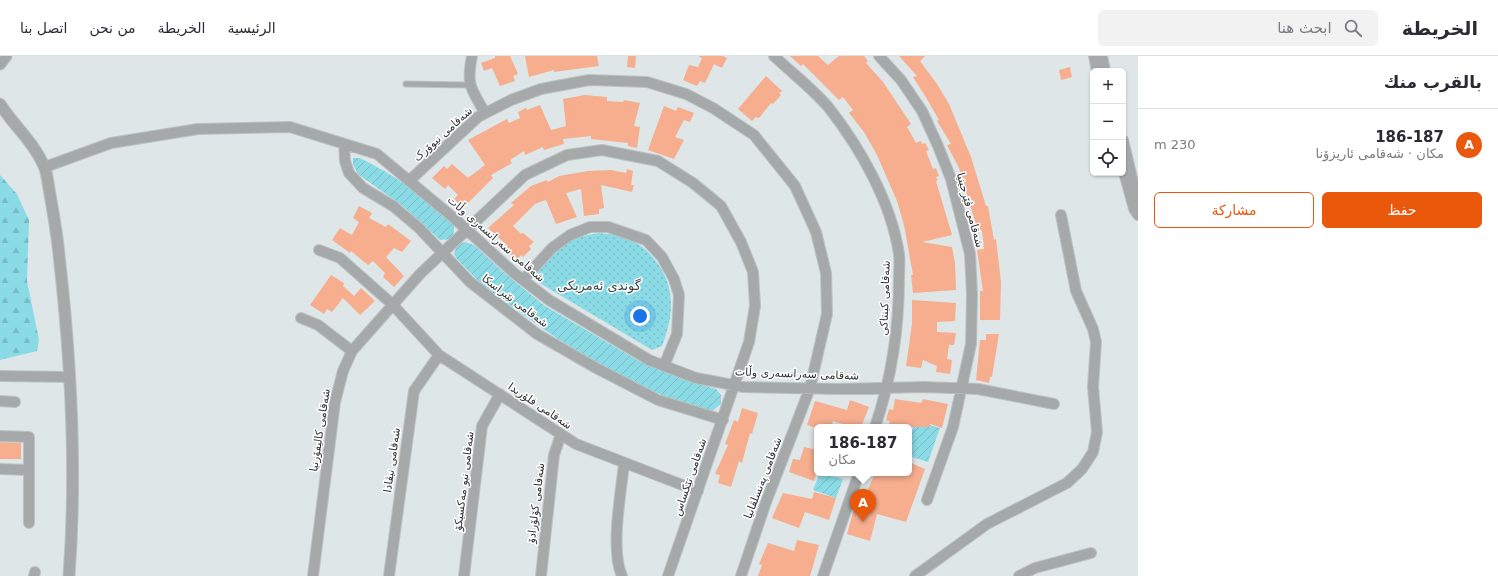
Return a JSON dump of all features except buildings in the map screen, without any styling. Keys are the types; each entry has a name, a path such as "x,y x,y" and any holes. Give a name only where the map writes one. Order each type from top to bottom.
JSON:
{"street":[{"path":"0,64 6,56"},
{"path":"472,56 468,73 469,85 485,113"},
{"name":"شەقامی کینتاکی","path":"774,56 828,107 855,144 873,177 888,214 899,254 899,299 895,343 876,424"},
{"name":"شەقامی ڤێرجینیا","path":"879,56 901,80 922,111 951,178 970,254 972,294 971,344 953,427 927,500"},
{"path":"1094,56 1096,68"},
{"path":"1102,56 1104,68"},
{"name":"شەقامی نیوۆرک","path":"409,181 478,117 511,100 548,88 588,80 647,82 686,94 714,108 754,135 795,186 816,232 826,273 827,314 810,388"},
{"path":"0,104 10,119 31,142 45,167 55,220 70,377 73,520 69,576"},
{"path":"0,112 10,119"},
{"name":"شەقامی سەرانسەری وڵات","path":"45,167 111,144 198,129 290,126 377,154 466,229 523,280 556,304 649,360 696,378 735,385 810,388 978,390 1054,404"},
{"name":"شەقامی نێبراسکا","path":"344,144 345,161 349,173 363,188 393,206 419,228 470,282 537,334 596,368 658,400 723,420"},
{"name":"شەقامی تێکساس","path":"466,229 525,176 566,155 602,150 658,161 693,184 721,206 741,242 753,272 754,314 750,342 668,576"},
{"path":"1126,153 1138,204"},
{"path":"1125,176 1134,209 1138,215"},
{"path":"915,576 987,524 1067,483 1082,469 1093,452 1097,432 1093,387 1096,342 1093,329 1080,302 1074,285 1060,215"},
{"path":"523,280 552,248 570,235 590,227 608,227 646,240 662,256 674,279 679,295 677,334 664,366"},
{"path":"392,304 466,229"},
{"name":"شەقامی فلۆریدا","path":"319,250 340,258 392,304 439,355 576,444 624,464 698,491"},
{"name":"شەقامی کالیفۆرنیا","path":"313,576 335,402 343,371 352,351 392,304"},
{"path":"301,318 318,325 352,351"},
{"name":"شەقامی نیڤادا","path":"389,576 414,391 439,355"},
{"path":"0,376 70,377"},
{"name":"شەقامی پەنسلڤانیا","path":"741,576 766,502 810,388"},
{"name":"شەقامی نیو مەکسیکۆ","path":"464,576 482,426 500,394"},
{"path":"0,402 15,402"},
{"name":"شەقامی کۆلۆرادۆ","path":"541,576 554,455 561,434"},
{"path":"0,436 29,437 29,523"},
{"path":"622,576 619,570 616,546 624,464"},
{"path":"0,469 29,470"},
{"path":"823,576 858,476"},
{"path":"1019,576 1036,568 1091,553"}],"lane":[{"path":"406,84 469,85"}],"green space":[{"path":"353,158 360,158 386,172 432,205 454,224 454,232 451,239 440,240 404,207 358,174 353,164"},
{"path":"0,175 17,194 29,220 27,281 39,340 37,351 0,360"},
{"path":"599,233 620,236 634,242 649,253 662,270 670,291 671,312 662,346 652,350 538,282 538,270 551,254 564,244 578,237"},
{"path":"465,242 474,245 502,271 545,306 637,360 688,381 716,389 721,395 721,404 712,411 683,404 622,378 558,339 485,288 457,259 454,254 457,245"},
{"path":"915,421 940,428 928,462 912,457 912,431"},
{"path":"819,476 832,476 843,479 836,498 813,490"}],"place":[{"name":"186-187","path":"863,522"}],"district":[{"name":"گوندی ئەمریکی","path":"599,285"}]}
